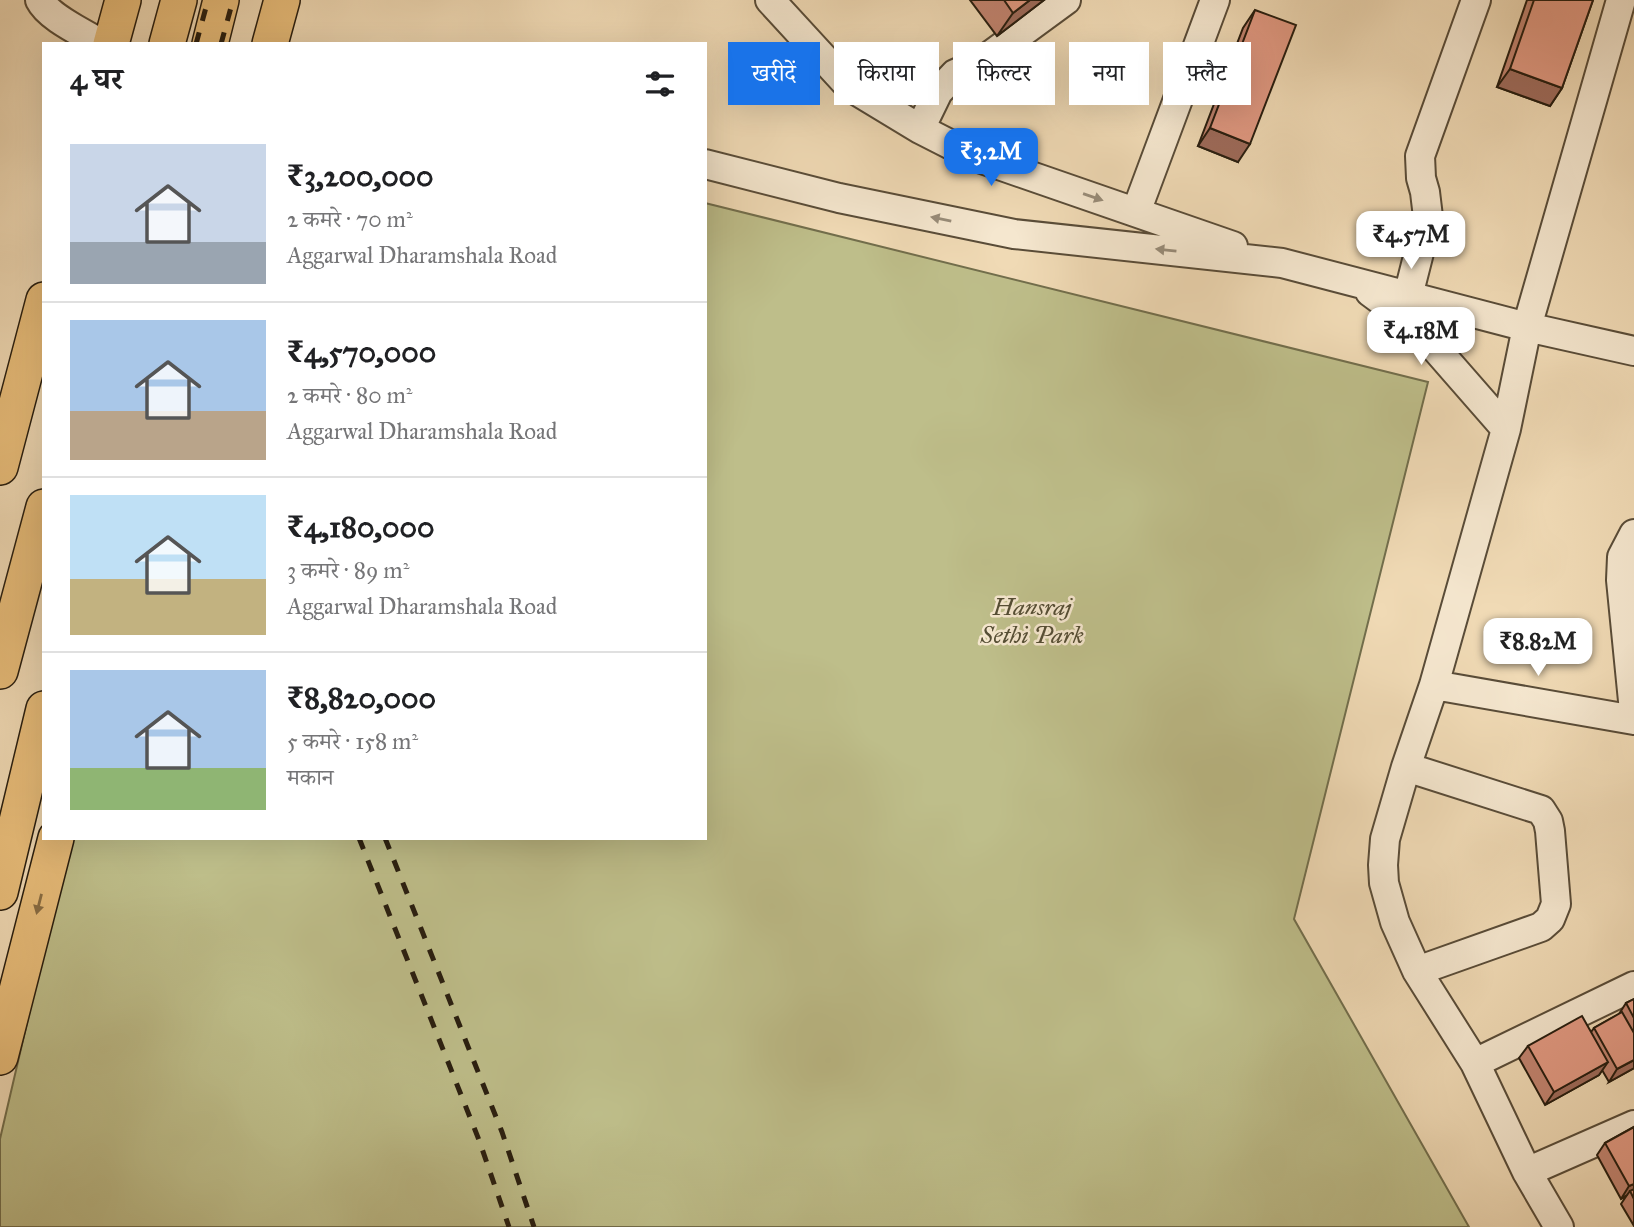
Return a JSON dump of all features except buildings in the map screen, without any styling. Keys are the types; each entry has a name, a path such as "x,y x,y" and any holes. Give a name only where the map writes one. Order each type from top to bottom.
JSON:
{"main road":[{"path":"112,42 123,0"},
{"path":"168,42 179,0"},
{"path":"217,42 221,0"},
{"path":"271,42 282,0"},
{"path":"0,467 42,308"},
{"path":"0,671 42,514"},
{"path":"0,892 42,717"},
{"path":"0,1056 55,840"}],"street":[{"path":"40,0 43,7 51,13 98,42"},
{"path":"769,0 849,86 920,129 974,156 1282,262 1527,327 1634,351"},
{"path":"920,129 938,92 954,74 980,63 1066,0"},
{"path":"1136,212 1215,0"},
{"path":"1408,296 1428,217 1420,156 1476,0"},
{"path":"1559,1227 1527,1172 1475,1063 1417,971 1395,922 1382,865 1385,839 1434,685 1506,429 1527,327 1621,0"},
{"path":"707,165 839,198 1014,234 1282,262"},
{"path":"1357,282 1416,326 1506,429"},
{"path":"1634,534 1622,557 1621,580 1634,711"},
{"path":"1434,685 1634,720"},
{"path":"1406,767 1541,810 1548,821 1550,831 1556,904 1550,919 1541,927 1417,971"},
{"path":"1475,1063 1634,986"},
{"path":"1527,1172 1634,1125"}],"green space":[{"name":"Hansraj Sethi Park","path":"707,203 1428,382 1294,919 1469,1227 0,1227 0,1139 70,840 707,840"}],"railway":[{"path":"197,42 208,0"},
{"path":"222,42 233,0"},
{"path":"360,840 479,1140 509,1227"},
{"path":"386,840 502,1132 534,1227"}]}
